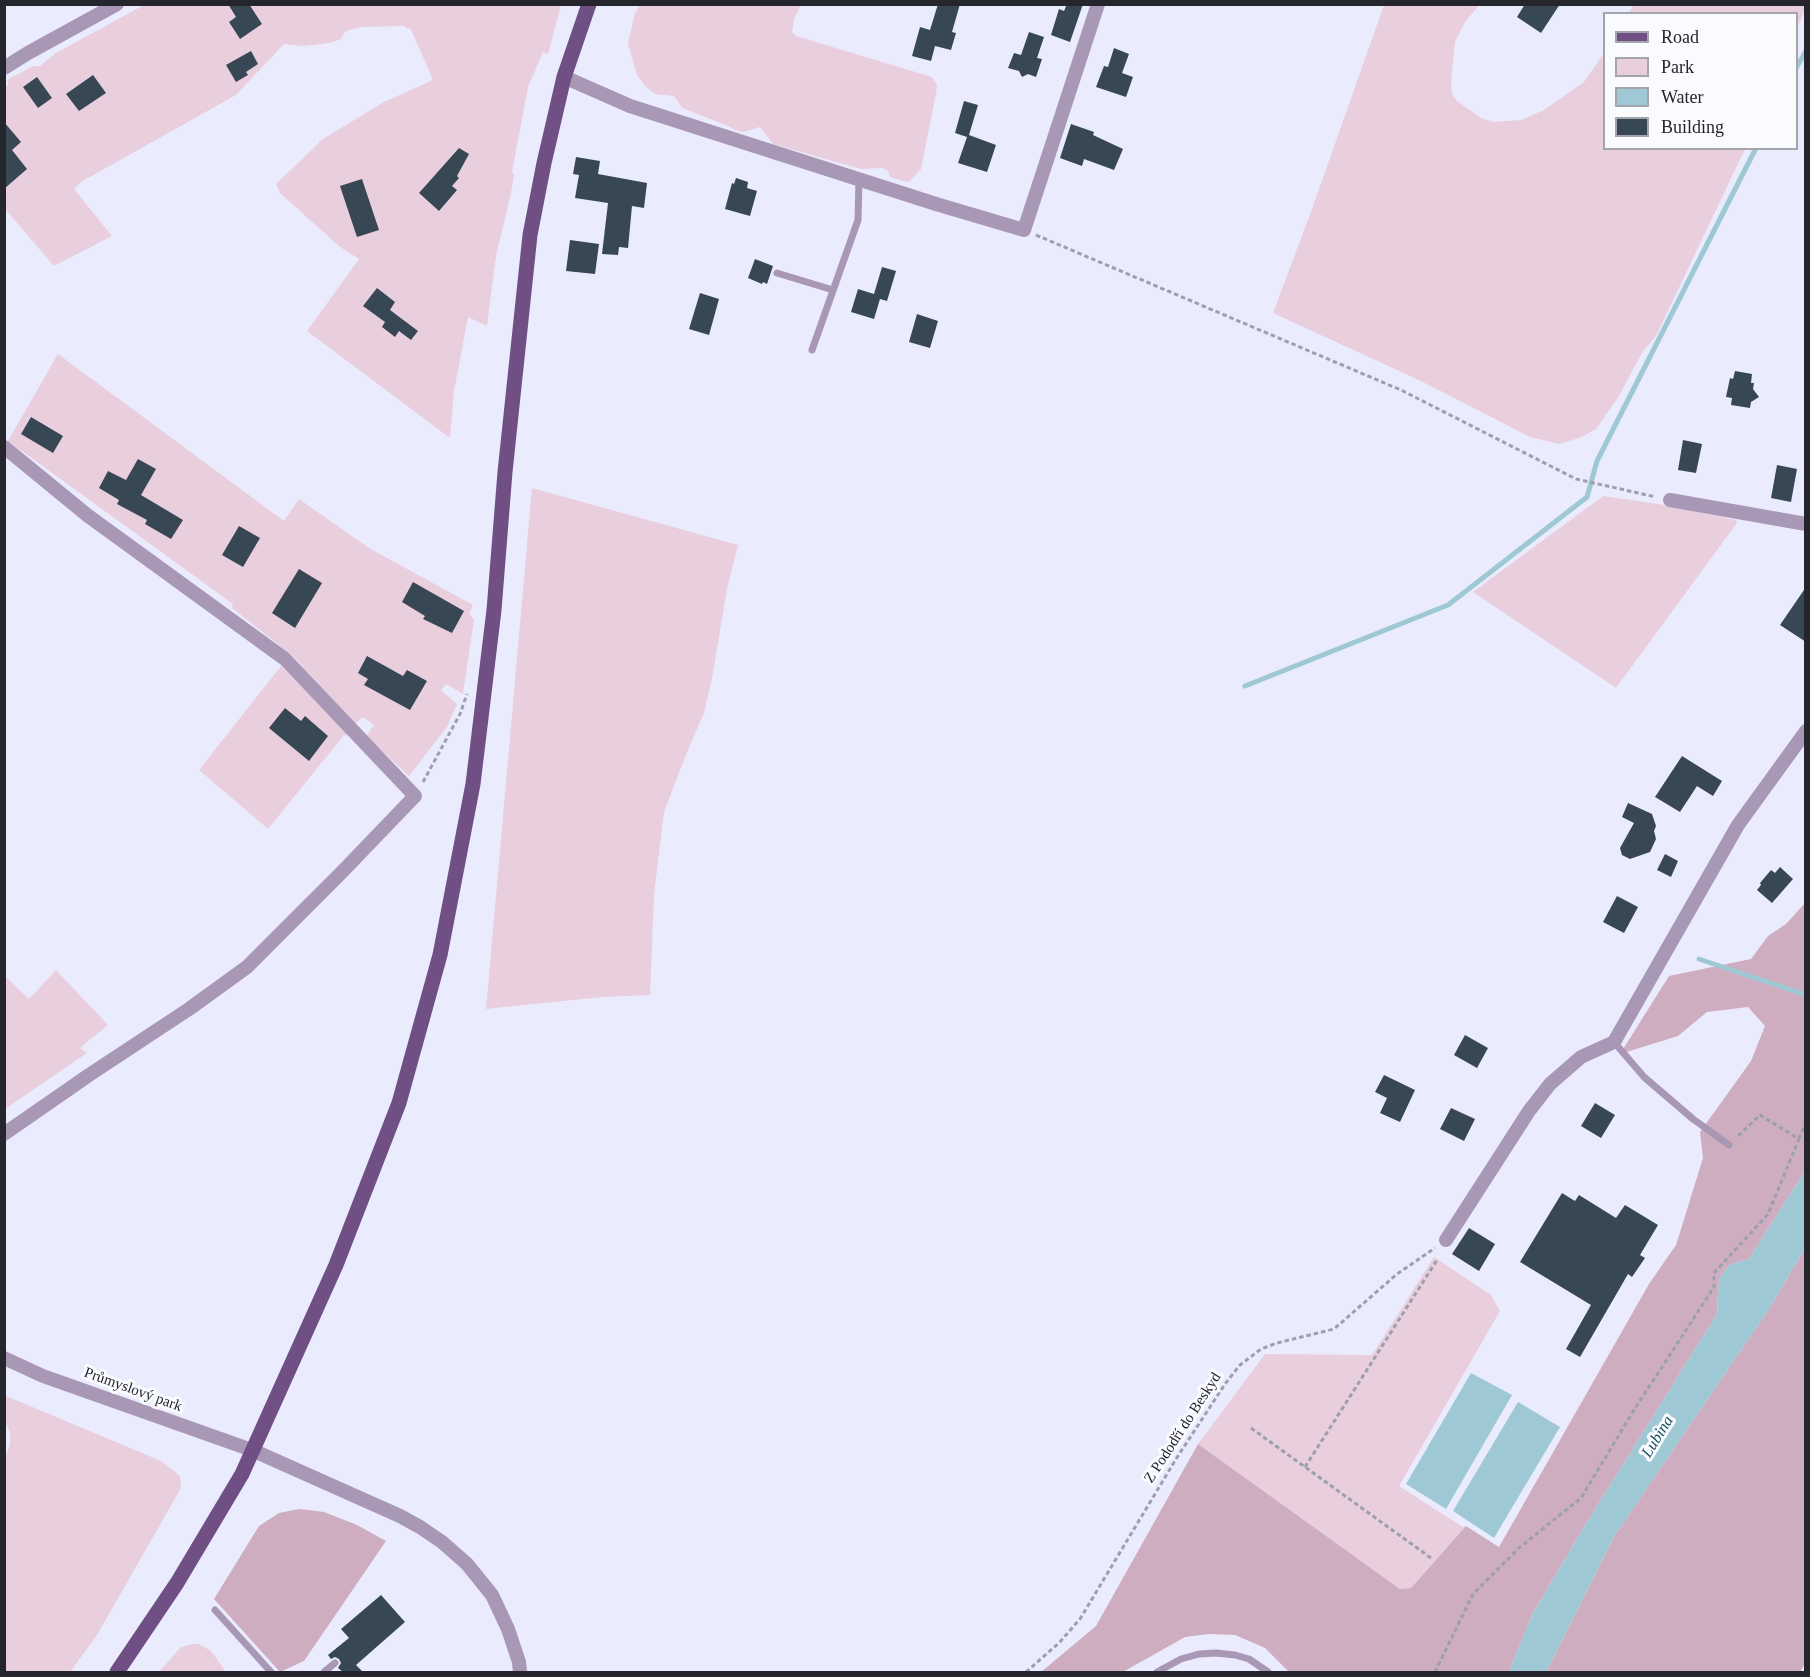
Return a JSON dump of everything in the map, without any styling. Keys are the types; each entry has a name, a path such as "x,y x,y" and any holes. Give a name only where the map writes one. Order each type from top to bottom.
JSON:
{"main road":[{"path":"117,1672 177,1583 242,1474 336,1265 399,1103 440,955 473,784 494,610 506,460 530,235 564,77 589,4"}],"street":[{"path":"4,68 117,4"},
{"path":"564,77 630,106 1024,230 1098,4"},
{"path":"4,447 87,514 285,659 415,796 247,967 4,1134"},
{"path":"1670,500 1806,524"},
{"path":"1446,1240 1529,1111 1550,1084 1581,1057 1614,1042 1738,825 1806,731"},
{"name":"Průmyslový park","path":"4,1358 43,1376 252,1450 400,1516 442,1542 467,1564 492,1595 508,1629 520,1672"}],"lane":[{"path":"812,350 858,220 859,178"},
{"path":"777,273 833,290"},
{"path":"1614,1042 1644,1077 1693,1119 1729,1145"},
{"path":"215,1610 271,1672"},
{"path":"1157,1672 1181,1659 1199,1654 1216,1653 1242,1657 1258,1664 1268,1672"},
{"path":"324,1672 335,1663"}],"path":[{"path":"1024,230 1401,390 1576,479 1670,500"},
{"path":"415,796 460,714 470,687"},
{"path":"1729,1145 1760,1115 1799,1139"},
{"path":"1435,1672 1473,1594 1518,1548 1581,1498 1634,1410 1714,1287 1714,1273 1768,1214 1806,1121"},
{"name":"Z Pododří do Beskyd","path":"1026,1672 1059,1643 1080,1619 1176,1459 1240,1365 1261,1349 1334,1329 1397,1274 1446,1240"},
{"path":"1305,1467 1437,1260"},
{"path":"1251,1428 1431,1558"}],"green space":[{"path":"1634,4 1805,4 1806,7 1798,26 1798,12 1630,12"},
{"path":"144,5 561,5 548,54 543,52 528,87 512,172 514,174 511,193 496,256 487,326 468,317 454,391 450,438 307,331 359,259 340,247 280,193 276,184 318,142 384,102 433,80 410,28 407,29 405,26 362,27 345,32 341,39 330,43 304,46 284,44 236,95 81,182 74,189 112,236 54,266 5,209 4,87 9,84 7,80 33,66 40,66 56,53"},
{"path":"640,5 801,5 794,19 792,32 796,36 932,77 937,85 921,169 909,182 903,181 890,177 888,171 882,168 861,169 773,144 760,127 743,132 735,130 682,108 674,96 655,94 637,75 628,43 635,13"},
{"path":"1384,5 1479,5 1465,22 1455,42 1451,81 1452,94 1457,101 1481,118 1494,122 1521,120 1544,110 1584,82 1603,54 1603,150 1745,150 1656,336 1643,351 1619,396 1596,429 1582,437 1559,444 1530,437 1423,382 1273,313"},
{"path":"58,354 284,521 299,499 369,548 473,605 469,614 474,620 463,694 446,684 441,690 457,704 447,727 409,776 366,736 374,725 363,717 355,724 294,657 232,608 233,604 8,441"},
{"path":"532,488 738,545 727,589 704,713 664,812 654,895 650,995 602,997 486,1009"},
{"path":"1603,496 1659,504 1736,520 1737,523 1616,688 1473,592"},
{"path":"281,666 349,732 344,735 268,829 199,770"},
{"path":"56,970 108,1025 80,1048 87,1053 5,1109 5,976 29,999"},
{"path":"1434,1257 1491,1295 1500,1311 1399,1486 1463,1527 1466,1526 1411,1588 1400,1589 1198,1444 1265,1354 1372,1355"},
{"path":"4,1395 161,1461 180,1476 181,1488 97,1635 70,1672 5,1672 4,1460 10,1445 10,1432 5,1422"},
{"path":"199,1644 211,1651 226,1672 159,1672 181,1647"}],"shaded area":[{"path":"1805,903 1805,1171 1749,1259 1729,1265 1719,1279 1717,1314 1532,1615 1509,1672 1289,1672 1265,1648 1235,1635 1209,1634 1185,1637 1123,1672 1041,1672 1096,1626 1198,1444 1400,1589 1411,1588 1466,1526 1499,1547 1649,1284 1676,1245 1703,1158 1700,1132 1751,1061 1765,1026 1748,1007 1707,1012 1678,1036 1620,1054 1669,976 1751,959 1768,936 1786,924"},
{"path":"1805,1248 1806,1662 1800,1672 1546,1672 1615,1535 1769,1309"},
{"path":"299,1509 324,1512 357,1525 386,1541 304,1661 280,1672 214,1599 259,1526 279,1513"}],"water":[{"name":"Lubina","path":"1805,1171 1805,1248 1769,1309 1615,1535 1546,1672 1509,1672 1532,1615 1717,1314 1719,1279 1729,1265 1749,1259"},
{"path":"1471,1373 1512,1395 1446,1509 1406,1484"},
{"path":"1518,1402 1560,1427 1494,1538 1453,1511"}],"building":[{"path":"228,4 249,4 262,24 240,39 229,22 236,17"},
{"path":"938,4 960,4 952,32 956,33 951,50 935,46 931,61 912,56 920,27 930,30"},
{"path":"1067,4 1083,4 1070,42 1051,35 1059,9 1064,11"},
{"path":"1525,4 1560,4 1541,33 1517,17"},
{"path":"1029,32 1044,37 1037,58 1042,59 1036,77 1028,74 1022,77 1019,71 1008,68 1014,53 1021,55"},
{"path":"1114,48 1129,54 1122,73 1133,77 1126,97 1096,87 1104,66 1108,67"},
{"path":"251,51 258,64 246,72 248,75 236,82 226,65"},
{"path":"93,75 106,93 79,111 66,94"},
{"path":"37,77 52,98 38,108 23,87"},
{"path":"964,101 978,105 969,135 996,145 987,172 958,163 967,137 955,133"},
{"path":"4,122 21,142 12,150 27,169 4,189"},
{"path":"1071,124 1094,132 1093,135 1123,149 1114,170 1084,159 1082,166 1060,158"},
{"path":"459,148 469,154 457,176 459,178 452,186 457,190 439,211 419,193"},
{"path":"576,157 600,161 598,174 647,183 644,208 632,206 628,248 619,247 618,255 602,254 608,203 575,198 579,175 573,174"},
{"path":"736,178 748,182 747,188 757,191 750,216 725,209 732,183 734,184"},
{"path":"362,179 379,230 357,237 340,186"},
{"path":"570,240 599,244 595,274 566,271"},
{"path":"755,259 773,266 767,284 748,278"},
{"path":"882,267 896,271 887,301 880,299 874,319 851,312 858,289 874,294"},
{"path":"377,288 395,302 390,310 418,331 411,340 399,331 395,337 382,327 385,322 363,306"},
{"path":"700,293 719,299 709,335 689,329"},
{"path":"917,314 938,321 930,348 909,342"},
{"path":"1735,371 1752,374 1751,383 1754,383 1753,389 1759,397 1751,402 1750,408 1731,405 1732,398 1726,397 1730,378 1733,379"},
{"path":"31,417 63,436 53,453 21,434"},
{"path":"1683,440 1702,444 1696,473 1678,470"},
{"path":"138,459 156,469 141,495 183,520 171,539 145,524 147,520 117,504 119,500 99,488 108,471 126,480"},
{"path":"1777,465 1797,469 1791,502 1771,498"},
{"path":"239,526 260,538 243,567 222,555"},
{"path":"299,569 322,583 295,628 272,613"},
{"path":"413,582 464,611 452,633 423,619 425,616 402,602"},
{"path":"1806,587 1806,642 1780,625"},
{"path":"367,656 403,676 407,670 427,681 410,710 364,685 368,679 358,673"},
{"path":"285,708 301,721 305,716 328,736 309,761 269,728"},
{"path":"1682,756 1722,781 1713,796 1697,786 1680,812 1655,797"},
{"path":"1628,803 1652,814 1656,826 1654,831 1656,839 1650,852 1630,859 1622,855 1620,848 1634,823 1622,817"},
{"path":"1665,854 1678,861 1671,877 1657,870"},
{"path":"1780,867 1793,879 1772,903 1757,890 1771,870 1775,873"},
{"path":"1617,896 1638,907 1624,933 1603,922"},
{"path":"1465,1035 1488,1048 1477,1068 1454,1055"},
{"path":"1384,1075 1415,1090 1400,1122 1380,1113 1387,1098 1375,1092"},
{"path":"1595,1103 1615,1115 1601,1138 1581,1126"},
{"path":"1451,1108 1475,1119 1464,1141 1440,1129"},
{"path":"1562,1193 1575,1201 1579,1195 1616,1218 1625,1205 1658,1225 1640,1255 1645,1258 1632,1277 1628,1274 1580,1357 1566,1349 1591,1305 1520,1262"},
{"path":"1469,1228 1495,1244 1479,1271 1452,1254"},
{"path":"381,1595 405,1622 356,1665 363,1672 343,1672 338,1668 341,1663 339,1659 335,1657 331,1659 328,1655 349,1638 341,1629"}],"waterway":[{"path":"1798,65 1806,51"},
{"path":"1245,686 1448,605 1587,497 1597,461 1755,150"},
{"path":"1699,959 1806,995"}]}
